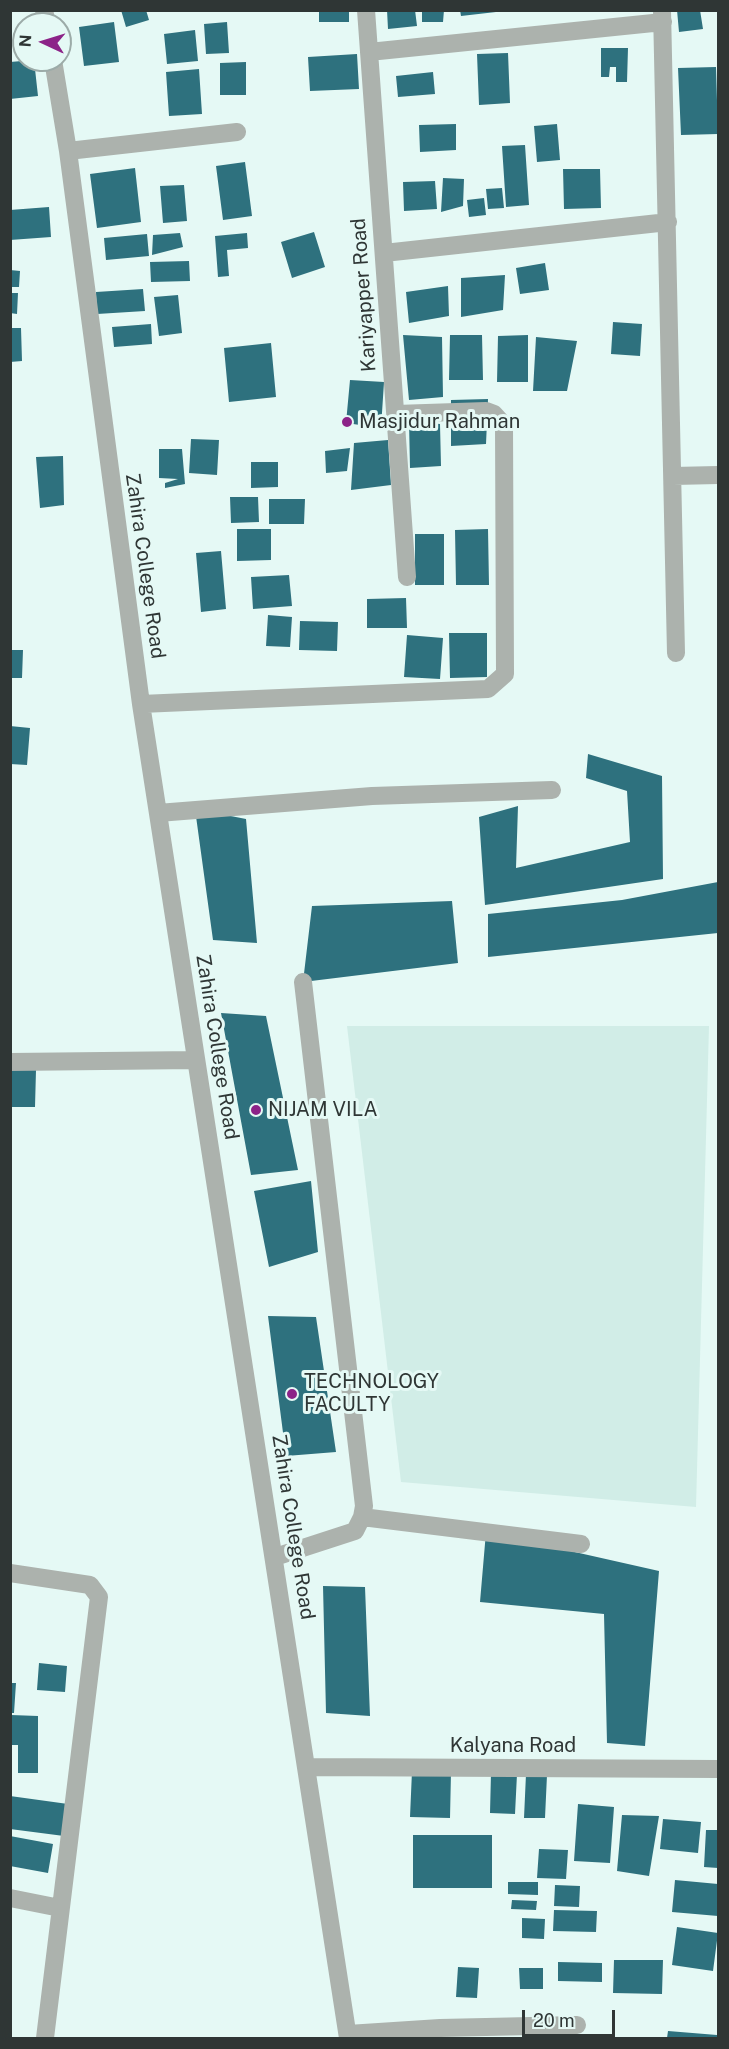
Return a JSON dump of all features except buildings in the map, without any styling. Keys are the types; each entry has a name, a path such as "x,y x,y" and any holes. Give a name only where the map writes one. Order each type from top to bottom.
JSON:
{"street":[{"name":"Kariyapper Road","path":"366,10 407,577"},
{"path":"369,51 662,16 676,653"},
{"name":"Zahira College Road","path":"55,72 68,152 141,704 348,2036"},
{"path":"68,152 237,132"},
{"path":"384,253 668,222"},
{"path":"141,704 488,689 505,674 504,425 494,414 486,411 396,414"},
{"path":"673,476 718,475"},
{"path":"158,813 372,796 552,790"},
{"path":"275,1557 355,1530 362,1517 364,1506 303,982"},
{"path":"10,1062 196,1060"},
{"path":"362,1517 581,1544"},
{"path":"10,1573 90,1586 99,1597 45,2038"},
{"name":"Kalyana Road","path":"308,1767 718,1769"},
{"path":"10,1898 60,1908"},
{"path":"348,2036 440,2028 577,2025"}],"shaded area":[{"path":"347,1026 709,1026 696,1507 401,1482"}],"place":[{"name":"Masjidur Rahman","path":"347,422"},
{"name":"NIJAM VILA","path":"256,1110"},
{"name":"TECHNOLOGY FACULTY","path":"292,1394"}]}
